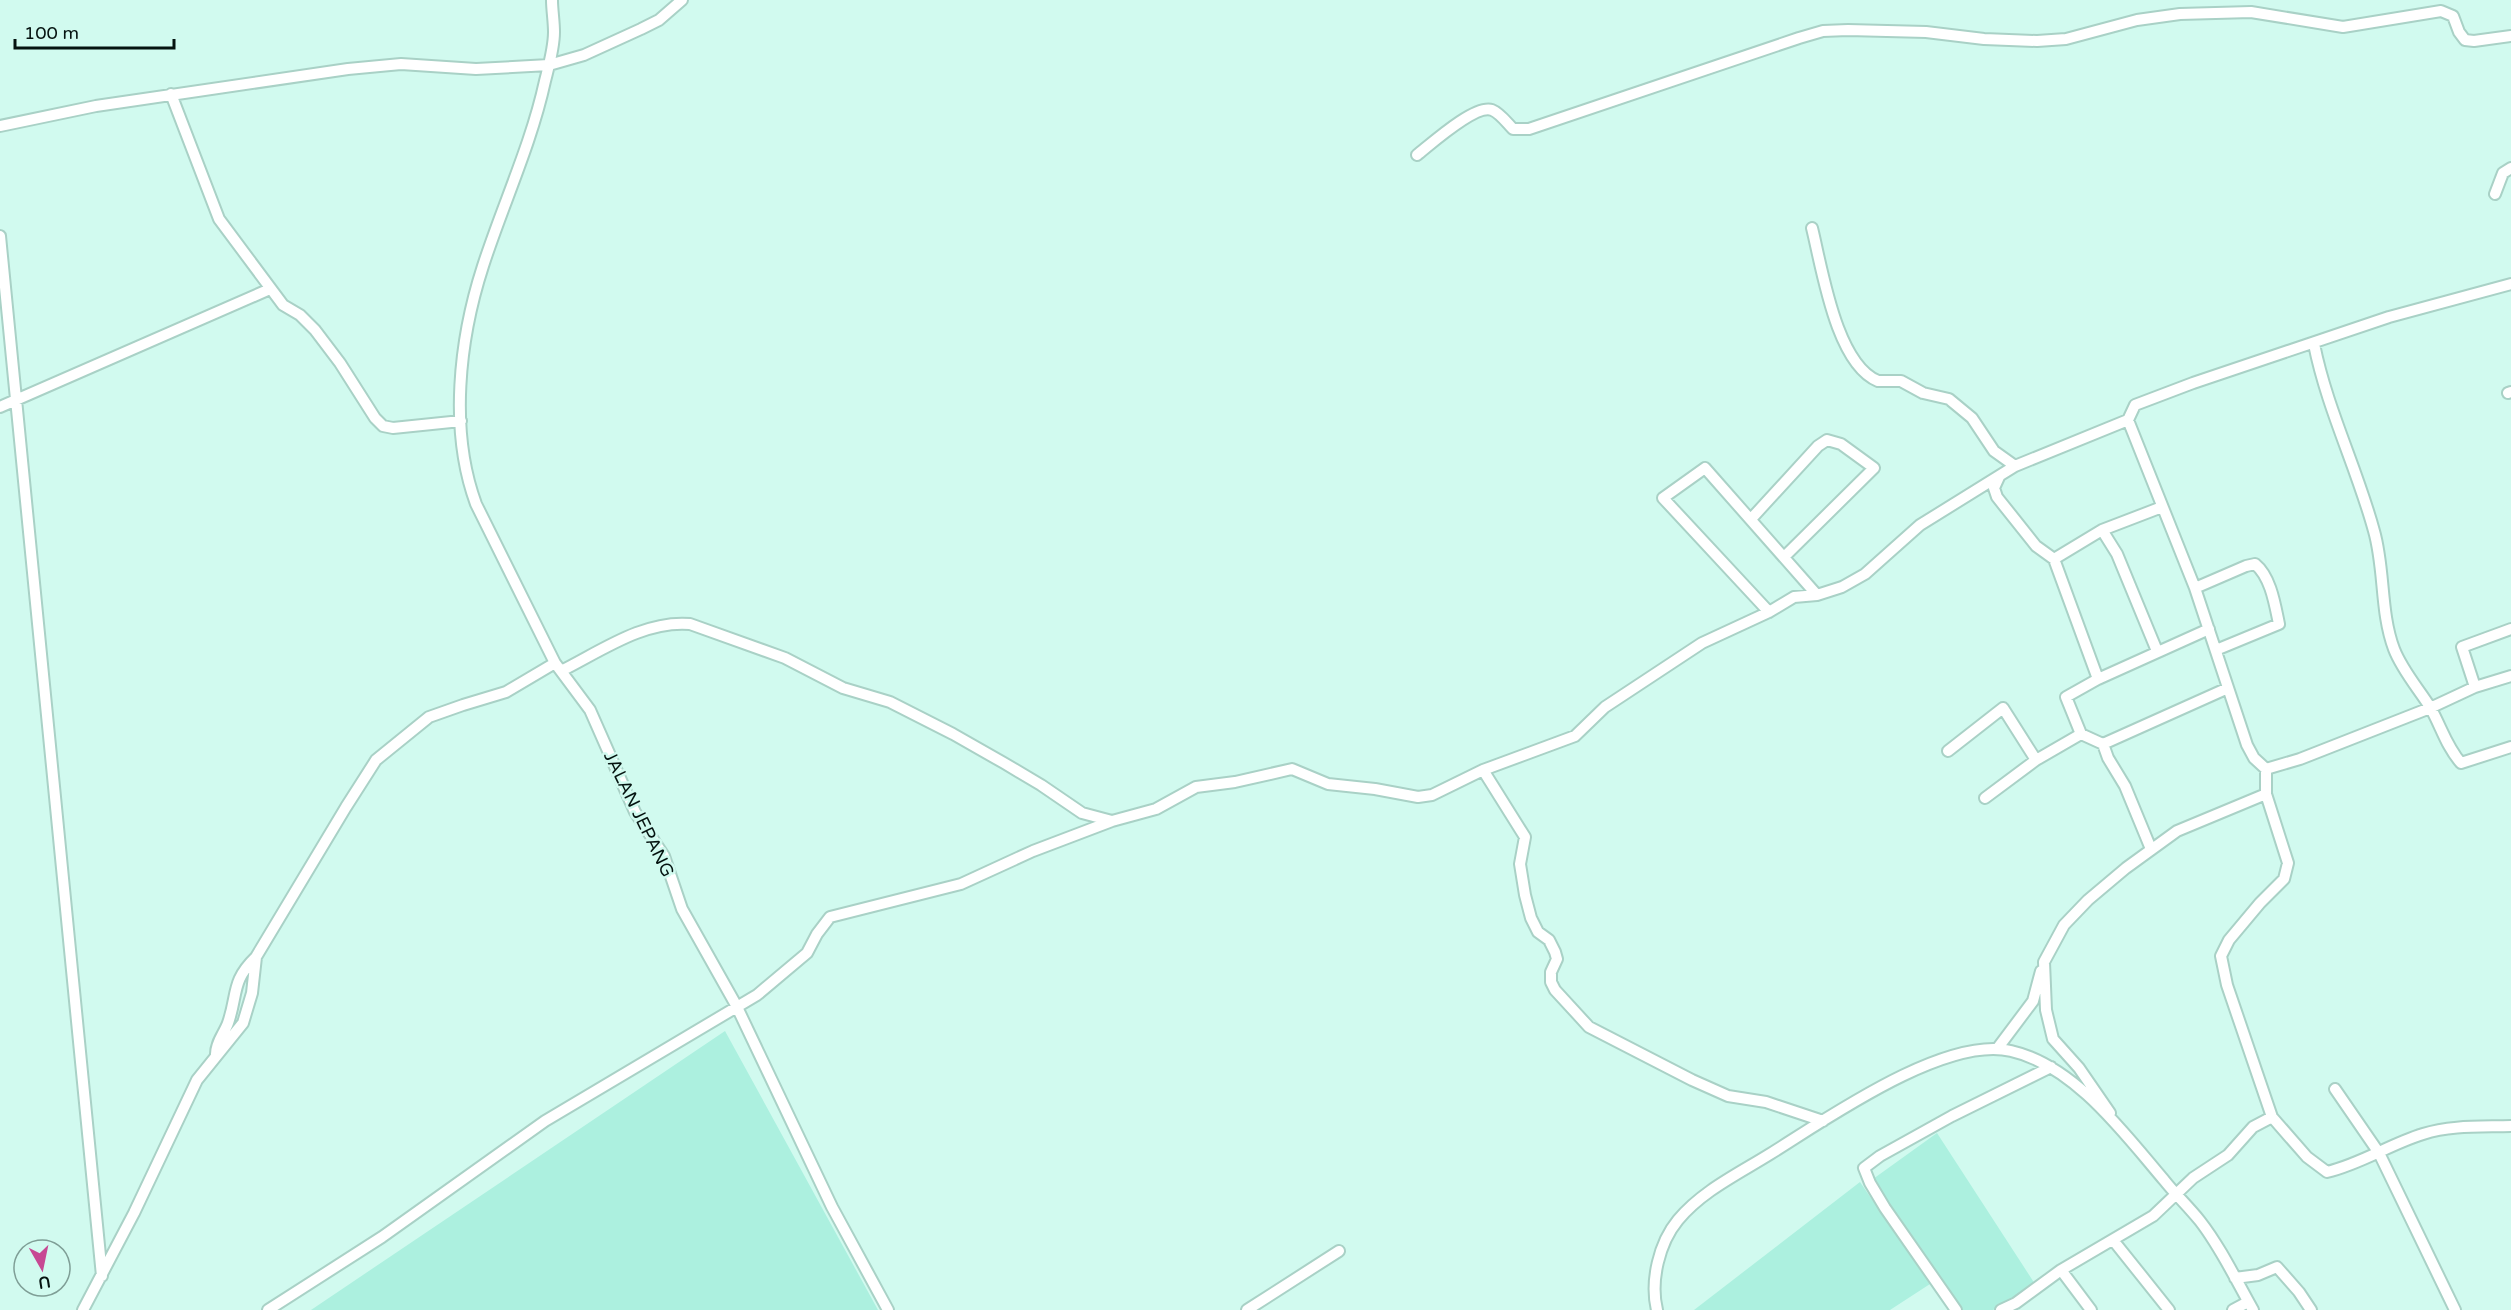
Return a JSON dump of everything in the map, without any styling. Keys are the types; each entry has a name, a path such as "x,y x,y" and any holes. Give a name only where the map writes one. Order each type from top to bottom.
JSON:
{"street":[{"name":"JALAN JEPANG","path":"552,0 554,33 537,119 482,267 469,318 462,379 461,421 466,476 476,504 558,667 590,710 635,812 664,856 682,909 736,1005 832,1207 888,1310"},
{"path":"0,126 96,106 348,69 401,64 476,69 549,65 584,55 641,29 659,20 682,0"},
{"path":"1417,155 1463,119 1484,109 1495,111 1513,129 1529,129 1799,38 1836,30 1926,32 1984,39 2037,41 2066,39 2137,20 2180,14 2251,12 2343,27 2441,11 2453,16 2465,40 2511,36"},
{"path":"171,94 219,219 283,305 300,315 315,330 340,363 375,418 383,426 393,428 461,421"},
{"path":"2495,194 2503,173 2511,168"},
{"path":"1812,228 1839,334 1859,365 1874,380 1901,381 1923,393 1949,399 1972,418 1994,451 2015,466"},
{"path":"0,236 102,1276"},
{"path":"268,1310 382,1237 545,1122 736,1005 757,995 807,953 817,934 830,917 960,884 1033,851 1112,820 1156,809 1196,787 1235,782 1292,769 1328,784 1418,797 1432,795 1483,770 1575,736 1605,707 1702,643 1769,612 1794,597 1817,595 1842,587 1865,574 1920,525 2015,466 2128,420 2135,405 2247,364 2314,344 2389,317 2511,284"},
{"path":"0,407 270,289"},
{"path":"2314,344 2322,382 2351,459 2374,530 2382,564 2384,595 2394,648 2408,675 2430,708 2451,751 2461,763 2511,747"},
{"path":"2128,420 2195,588 2247,745 2254,758 2266,769 2266,794 2288,863 2284,879 2253,910 2229,940 2221,956 2227,985 2272,1117 2307,1156 2325,1171 2379,1153 2423,1133 2476,1125 2511,1126"},
{"path":"1751,519 1818,446 1827,440 1841,444 1874,468 1784,557"},
{"path":"1769,612 1663,498 1705,468 1817,595"},
{"path":"1999,477 1994,488 1997,497 2037,546 2054,559 2098,679"},
{"path":"2054,559 2102,530 2162,507"},
{"path":"2102,530 2117,554 2157,651"},
{"path":"2195,588 2255,564 2263,573 2275,604 2279,624 2216,650"},
{"path":"216,1055 218,1043 229,1019 236,984 243,970 256,957 376,760 429,717 506,692 650,627 677,622 690,624 785,658 843,688 890,702 974,746 1041,785 1082,813 1112,820"},
{"path":"2151,849 2125,786 2108,758 2103,744 2081,734 2066,697 2098,679 2209,629"},
{"path":"2475,687 2462,646 2511,629"},
{"path":"2266,769 2300,759 2430,708 2475,687 2511,676"},
{"path":"2103,744 2228,688"},
{"path":"1948,751 2003,708 2036,760"},
{"path":"1986,798 2036,760 2081,734"},
{"path":"1483,770 1525,837 1520,864 1531,918 1538,932 1549,940 1557,959 1551,972 1551,982 1555,990 1589,1027 1728,1096 1766,1102 1823,1121"},
{"path":"1997,1049 2033,1001 2044,962 2064,925 2088,900 2177,831 2266,794"},
{"path":"83,1310 145,1192 197,1080 243,1023 252,993 256,957"},
{"path":"2044,962 2046,1010 2053,1039 2079,1068 2118,1126 2199,1220 2251,1306 2233,1310"},
{"path":"1657,1310 1658,1262 1666,1239 1688,1209 1725,1181 1823,1121 1898,1078 1934,1062 1973,1051 1997,1049 2025,1055 2052,1067 2118,1126"},
{"path":"1956,1310 1885,1208 1864,1168 1880,1156 1952,1116 2052,1067"},
{"path":"2335,1089 2379,1153 2455,1310"},
{"path":"2001,1310 2019,1306 2061,1270 2153,1216 2193,1178 2228,1155 2253,1127 2272,1117"},
{"path":"2114,1240 2169,1310"},
{"path":"1247,1310 1339,1251"},
{"path":"2235,1278 2259,1275 2277,1267 2311,1310"},
{"path":"2061,1270 2091,1310"}],"green space":[{"path":"725,1031 878,1310 311,1310"},
{"path":"1937,1133 2035,1284 1993,1310 1962,1310 1873,1179"},
{"path":"1860,1182 1930,1284 1890,1310 1694,1310"}]}
